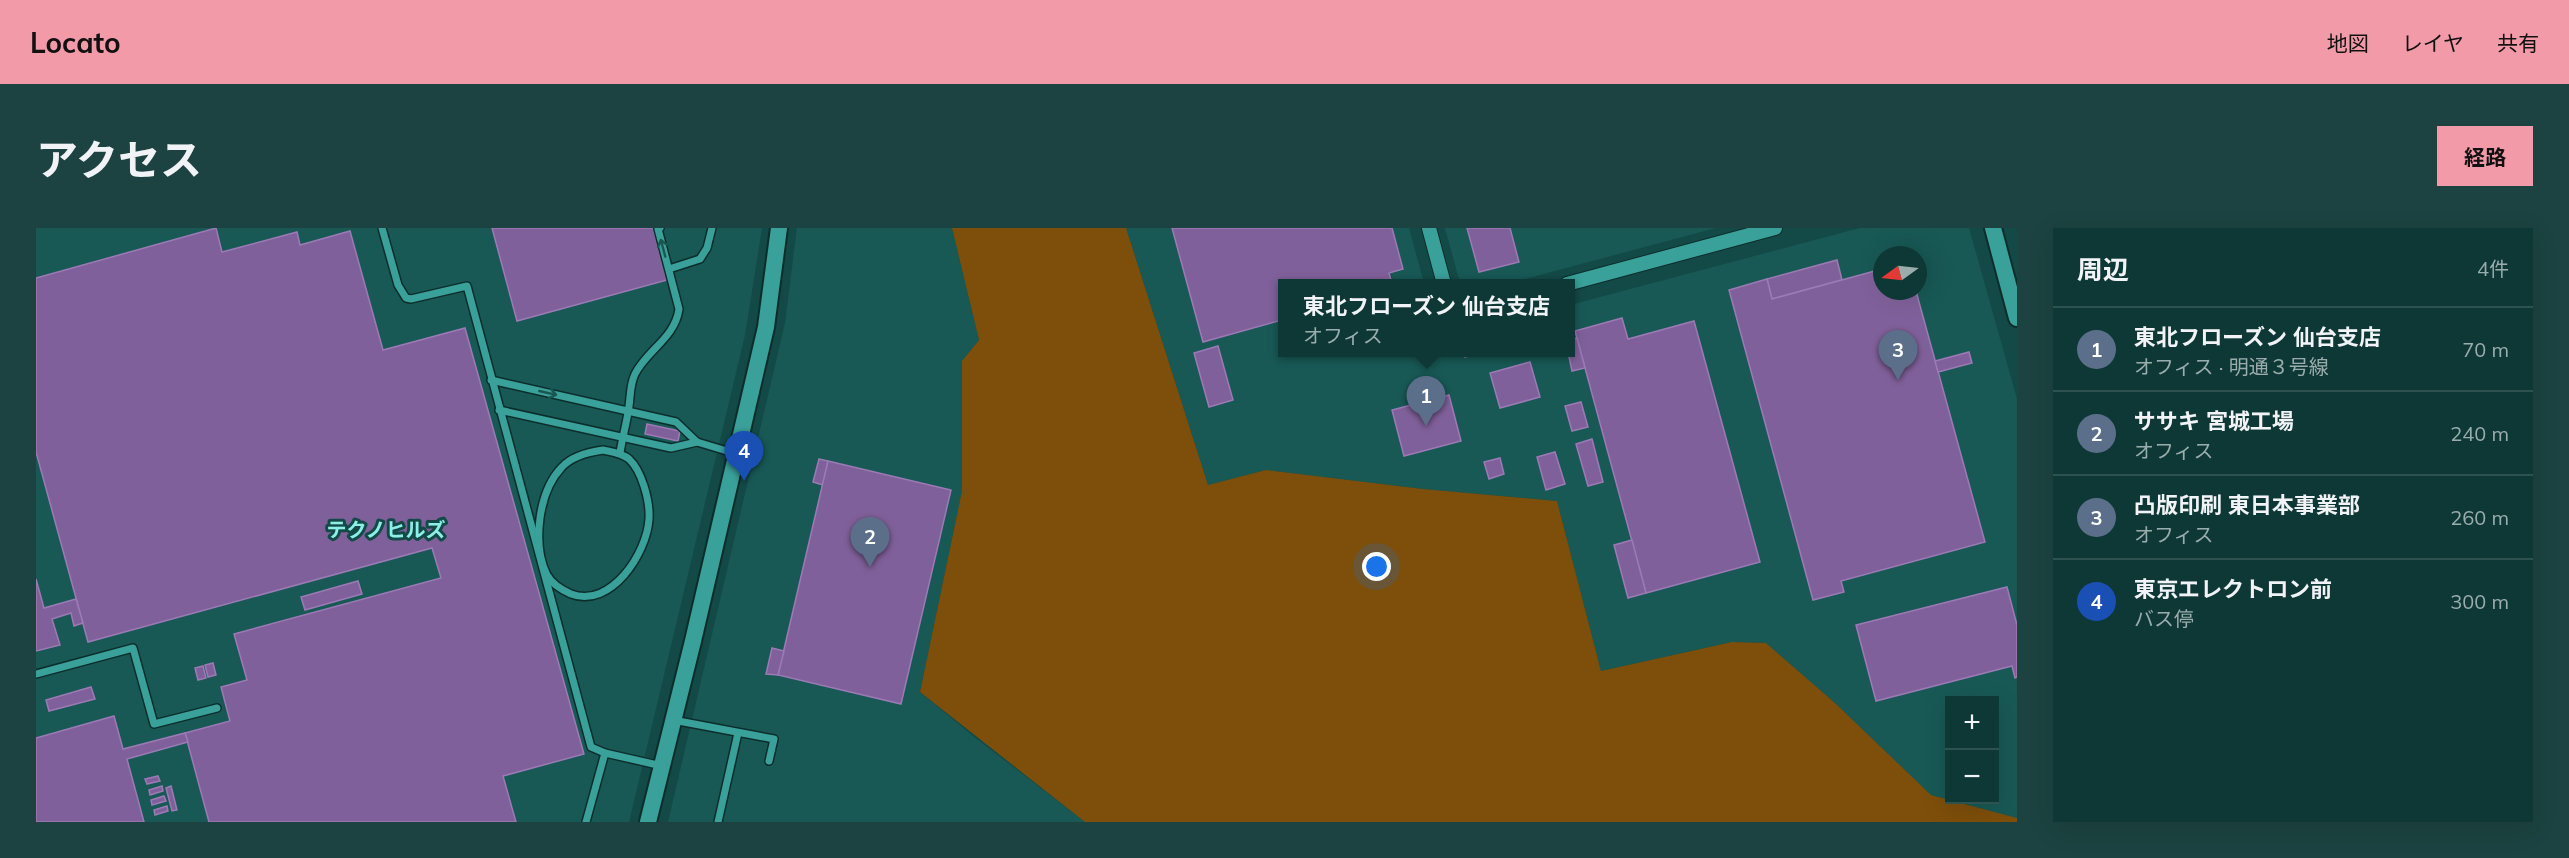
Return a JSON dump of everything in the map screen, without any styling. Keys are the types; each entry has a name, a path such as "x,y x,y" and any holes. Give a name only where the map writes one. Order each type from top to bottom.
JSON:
{"street":[{"path":"648,822 766,327 779,228"},
{"path":"1429,228 1443,279"},
{"path":"1575,282 1775,228"},
{"path":"1993,228 2017,318"}],"lane":[{"path":"382,228 398,285 406,298 411,299 467,286 591,747 605,753 662,766"},
{"path":"620,453 635,373 674,328 680,309 659,228"},
{"path":"669,269 700,260 707,248 712,228"},
{"path":"491,380 676,422 697,442 736,454"},
{"path":"499,410 671,448 697,442"},
{"path":"603,450 620,453 630,460 638,472 645,489 649,519 632,567 615,584 598,595 579,597 562,590 548,577 540,558 538,537 541,511 562,467 589,452 603,450"},
{"path":"36,674 133,648 154,724 217,708"},
{"path":"674,720 774,739 769,761"},
{"path":"718,822 738,733"},
{"path":"586,822 605,753"}],"shaded area":[{"path":"36,228 762,228 745,335 629,822 36,822"},
{"path":"797,228 952,228 979,340 962,361 962,491 920,692 1085,822 668,822 785,323"},
{"path":"952,228 1126,228 1208,485 1266,470 1423,489 1557,501 1601,671 1732,642 1766,643 1835,703 1931,795 1945,799 1945,804 1965,804 2017,818 2017,822 1085,822 920,692 962,491 962,361 979,340"},
{"path":"1126,228 1409,228 1423,279 1278,279 1278,357 1575,357 1575,304 1860,228 1969,228 2017,399 2017,818 1965,804 1999,804 1999,696 1945,696 1945,799 1931,795 1835,703 1766,643 1732,642 1601,671 1557,501 1423,489 1266,470 1208,485"},
{"path":"1445,228 1716,228 1525,279 1459,279"}],"building":[{"path":"216,228 222,252 297,232 300,245 350,231 383,350 465,328 584,754 503,776 516,822 209,822 185,733 230,721 221,687 247,680 234,634 441,578 432,548 88,642 36,452 36,278"},
{"path":"492,228 653,228 667,280 517,321"},
{"path":"1172,228 1392,228 1403,269 1389,273 1391,279 1278,279 1278,321 1203,342"},
{"path":"1467,228 1510,228 1519,262 1479,272"},
{"path":"1837,260 1842,280 1772,299 1767,279"},
{"path":"1873,271 1873,300 1918,300 1985,542 1841,581 1844,592 1813,600 1729,290 1767,279 1772,299"},
{"path":"1622,318 1628,339 1694,321 1760,562 1646,593 1575,331"},
{"path":"1577,338 1585,368 1572,371 1569,357 1575,357 1575,339"},
{"path":"1218,346 1233,400 1209,407 1194,353"},
{"path":"1969,352 1972,363 1938,372 1935,361"},
{"path":"1530,362 1540,397 1500,408 1490,373"},
{"path":"1449,395 1461,441 1404,456 1392,410"},
{"path":"1581,402 1588,427 1572,431 1565,406"},
{"path":"647,424 680,431 678,441 645,434"},
{"path":"1592,439 1603,482 1588,486 1576,444"},
{"path":"1555,452 1565,484 1546,490 1537,457"},
{"path":"1500,458 1504,474 1489,479 1484,462"},
{"path":"819,459 828,461 823,485 813,482"},
{"path":"828,461 951,490 901,704 778,675"},
{"path":"1632,540 1646,593 1628,598 1614,545"},
{"path":"36,579 44,608 76,599 83,623 74,626 71,613 52,619 60,645 36,651"},
{"path":"358,581 362,594 305,610 301,597"},
{"path":"2007,587 2017,625 2017,677 2015,678 2012,666 1876,701 1856,625"},
{"path":"772,648 784,651 778,675 766,674"},
{"path":"213,663 216,675 208,677 205,665"},
{"path":"203,666 206,678 198,680 195,668"},
{"path":"91,687 95,699 49,711 46,700"},
{"path":"114,716 123,749 185,733 188,742 127,759 144,822 36,822 36,738"},
{"path":"158,776 160,781 147,784 145,779"},
{"path":"162,786 163,791 150,795 149,790"},
{"path":"171,786 177,810 172,811 166,788"},
{"path":"164,796 166,801 152,805 151,800"},
{"path":"167,806 168,811 155,815 154,810"}],"place":[{"name":"凸版印刷 東日本事業部","path":"1898,380"},
{"name":"東北フローズン 仙台支店","path":"1426,426"},
{"name":"東京エレクトロン前","path":"744,481"},
{"name":"ササキ 宮城工場","path":"870,567"}],"district":[{"name":"テクノヒルズ","path":"386,529"}]}
